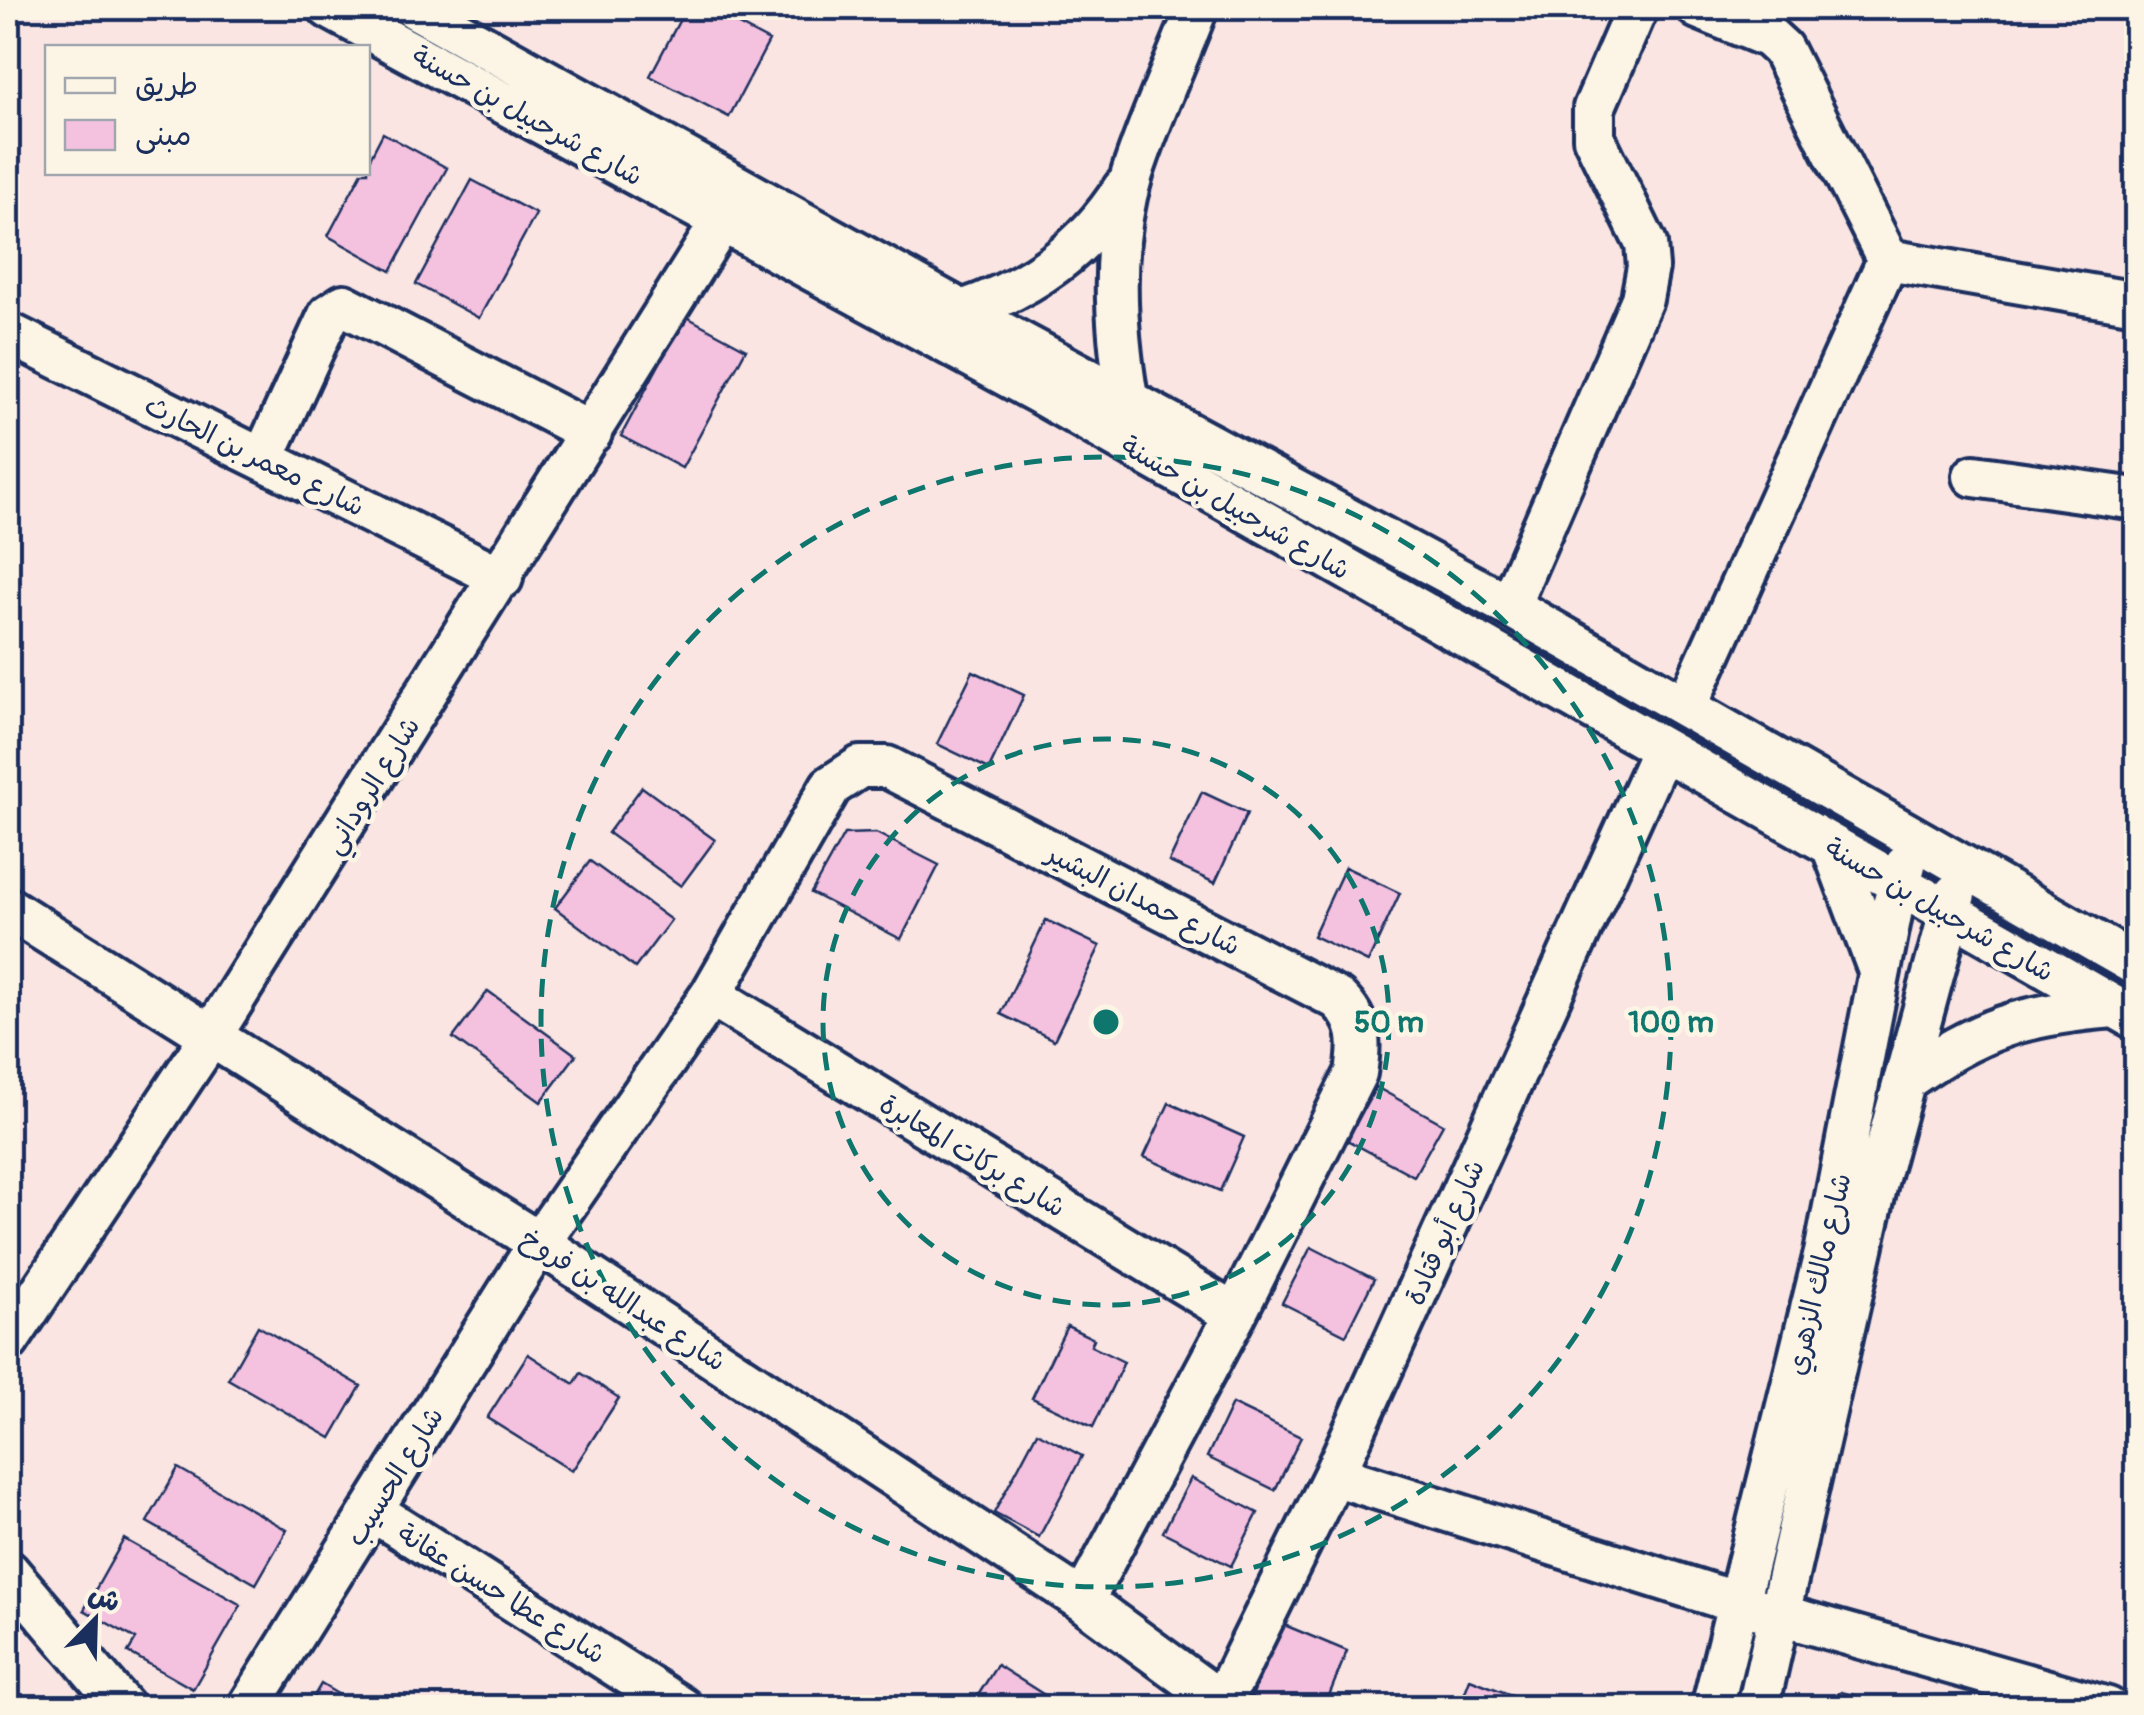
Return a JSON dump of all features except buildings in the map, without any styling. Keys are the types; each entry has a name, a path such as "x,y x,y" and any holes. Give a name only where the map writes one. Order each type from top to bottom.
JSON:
{"street":[{"name":"شارع شرحبيل بن حسنة","path":"329,8 1037,392 1948,916 2125,1013"},
{"name":"شارع شرحبيل بن حسنة","path":"415,8 962,311 1509,606 2136,965"},
{"path":"1127,398 1117,294 1122,220 1132,176 1197,8"},
{"path":"1509,606 1642,299 1648,267 1646,244 1594,138 1594,108 1638,8"},
{"path":"1698,8 1770,37 1782,49 1888,260"},
{"path":"962,311 1014,291 1061,262 1088,236 1132,176"},
{"name":"شارع الروداني","path":"8,1341 212,1036 722,221"},
{"path":"1888,260 2136,303"},
{"path":"1686,707 1888,260"},
{"path":"263,459 329,315 344,305 591,433"},
{"name":"شارع معمر بن الحارث","path":"8,333 502,578"},
{"path":"1974,476 2136,499"},
{"name":"شارع أبو قتادة","path":"1224,1706 1334,1475 1661,752"},
{"name":"شارع حمدان البشير","path":"539,1243 711,995 831,786 860,767 887,767 1338,999 1352,1012 1359,1031 1356,1072 1235,1316 1084,1601"},
{"name":"شارع مالك الزهري","path":"1712,1708 1825,1253 1898,886 1914,838"},
{"path":"1833,848 1880,974"},
{"name":"شارع مالك الزهري","path":"1758,1708 1904,1081 1964,866"},
{"name":"شارع عبدالله بن فروخ","path":"8,908 539,1243 1084,1601 1224,1706"},
{"name":"شارع بركات المعابرة","path":"711,995 1235,1316"},
{"path":"1904,1081 1988,1030 2030,1016 2125,1013"},
{"name":"شارع الحسيب","path":"248,1708 539,1243"},
{"path":"1334,1475 1738,1602 2108,1708"},
{"name":"شارع عطا حسن عفانة","path":"373,1511 682,1708"},
{"path":"8,1571 124,1708"}]}
